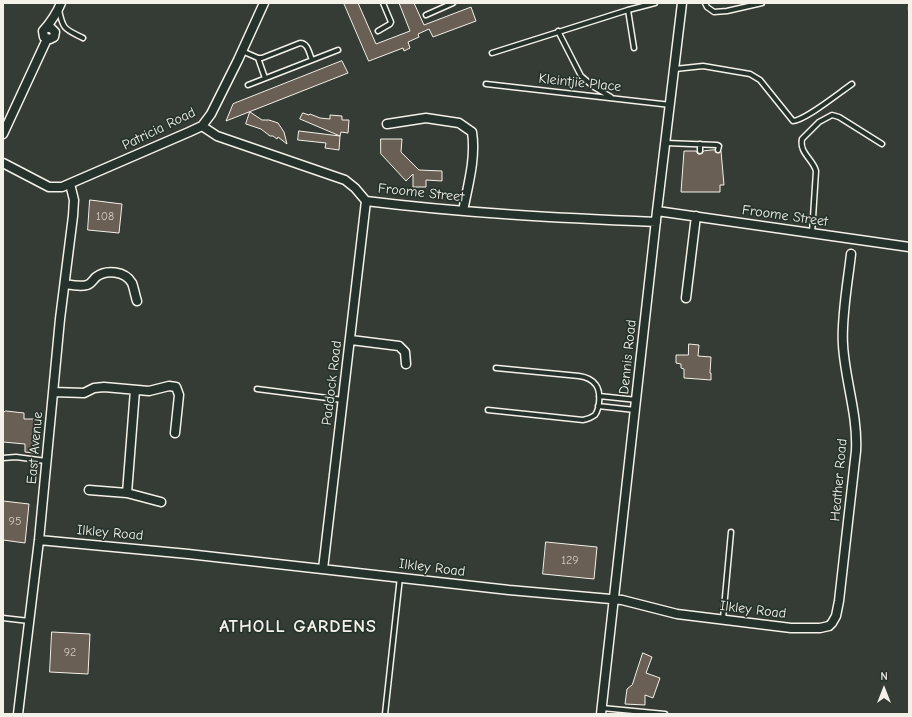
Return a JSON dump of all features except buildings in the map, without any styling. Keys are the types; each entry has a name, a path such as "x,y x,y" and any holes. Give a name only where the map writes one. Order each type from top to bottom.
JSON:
{"street":[{"name":"Patricia Road","path":"3,163 49,186 62,187 202,126 215,108 264,3"},
{"name":"Dennis Road","path":"602,711 657,211 682,3"},
{"path":"3,134 47,39 54,37 55,34 51,29 59,8"},
{"path":"387,124 426,118 459,123 472,132 474,146 463,211"},
{"name":"Froome Street","path":"202,126 211,133 222,138 345,180 355,188 366,201 463,211 656,222"},
{"name":"East Avenue","path":"18,714 39,540 46,461 74,205 70,184"},
{"name":"Paddock Road","path":"323,569 351,340 366,201"},
{"name":"Froome Street","path":"657,211 909,247"},
{"path":"686,298 696,216"},
{"name":"Heather Road","path":"820,628 829,626 832,623 838,609 856,451 856,432 842,345 842,328 851,254"},
{"path":"65,284 87,285 104,273 112,272 126,275 132,283 137,301"},
{"path":"351,340 399,346 405,352 406,364"},
{"path":"54,392 84,393 94,388 104,387 149,391 168,386 176,387 179,395 175,433"},
{"path":"127,493 136,390"},
{"path":"89,490 127,493 161,502"},
{"name":"Ilkley Road","path":"39,540 188,554 510,590 614,599 630,601 677,614 791,628 820,628"}],"lane":[{"path":"378,31 391,22 382,3"},
{"path":"426,15 453,3"},
{"path":"492,52 655,3"},
{"path":"705,3 707,7 714,12 727,11 762,3"},
{"path":"59,8 64,27 83,38"},
{"path":"628,10 634,48"},
{"path":"558,31 581,76 594,88 613,98"},
{"path":"242,51 258,58 267,57 303,43 306,45 312,60"},
{"path":"248,84 338,50"},
{"path":"258,58 265,78"},
{"path":"675,69 703,66 750,74 760,80 793,121 796,121 809,114 852,84"},
{"name":"Kleintjie Place","path":"486,84 671,104"},
{"path":"812,233 816,172 814,165 802,150 802,140 820,122 832,115 839,117 882,144"},
{"path":"666,143 717,145 719,146 718,150"},
{"path":"700,144 700,151"},
{"path":"488,410 583,420 596,414 598,406 599,396 596,384 588,378 496,368"},
{"path":"257,389 343,400"},
{"path":"599,396 636,400"},
{"path":"598,406 635,410"},
{"path":"3,458 16,457 46,461"},
{"path":"723,619 731,532"},
{"path":"385,714 400,577"},
{"path":"3,618 29,621"},
{"path":"602,711 665,714"}],"district":[{"name":"ATHOLL GARDENS","path":"298,627"}]}
